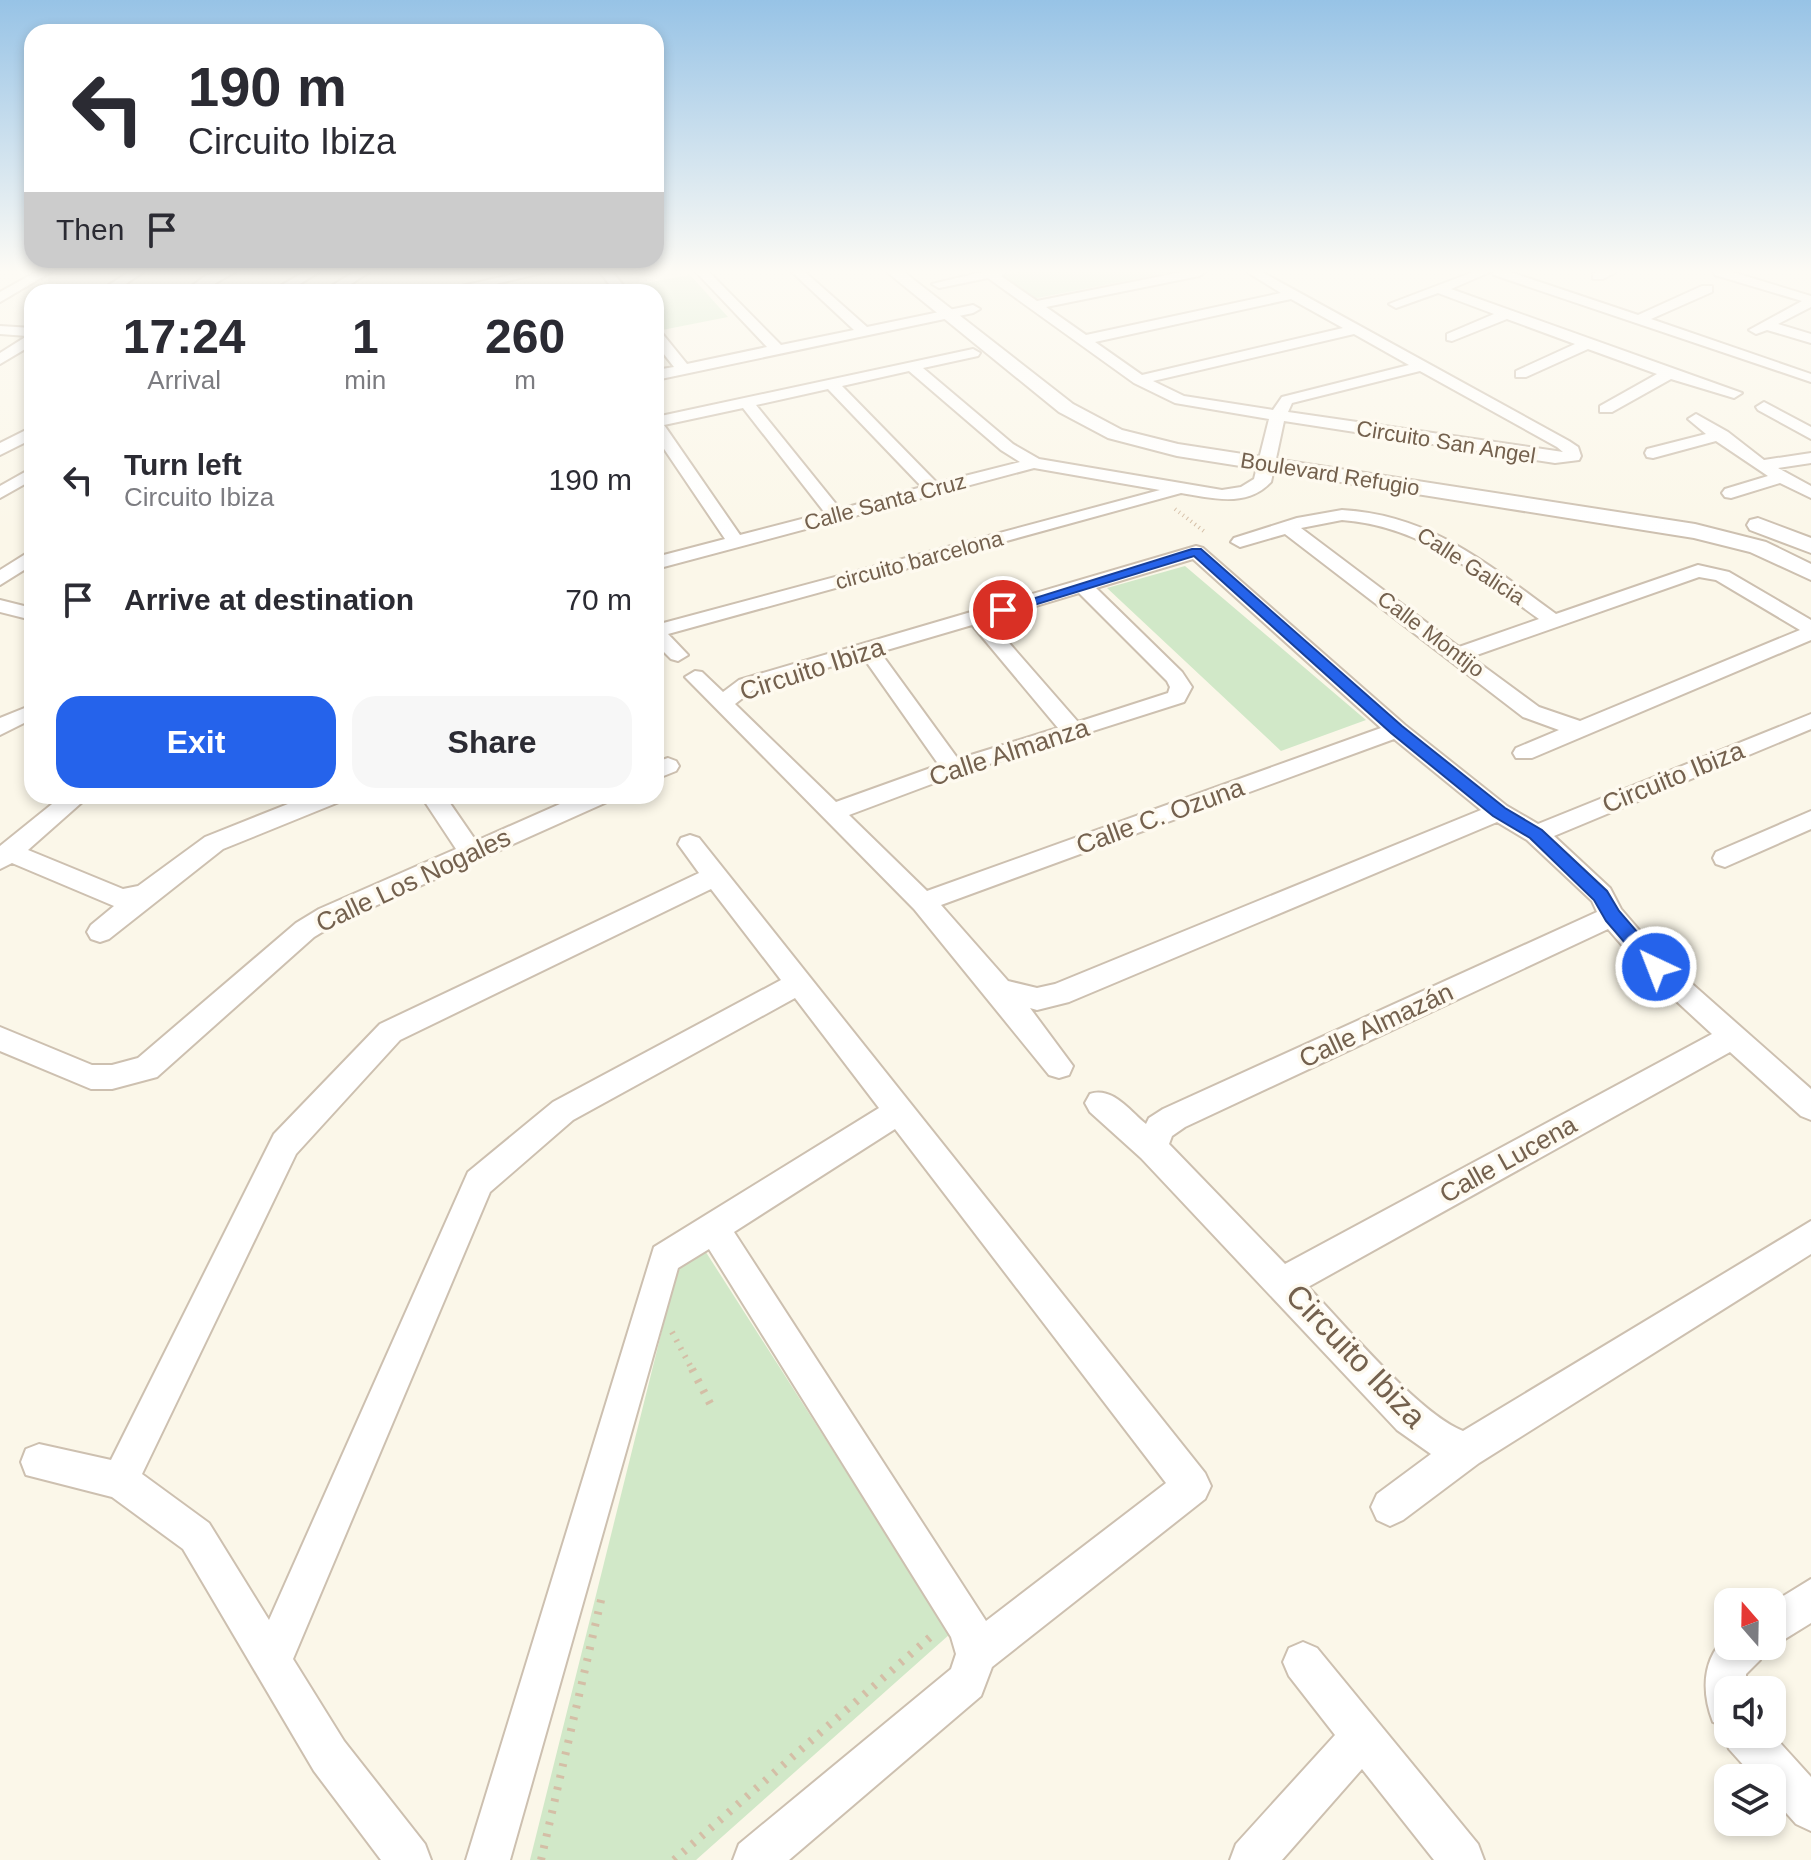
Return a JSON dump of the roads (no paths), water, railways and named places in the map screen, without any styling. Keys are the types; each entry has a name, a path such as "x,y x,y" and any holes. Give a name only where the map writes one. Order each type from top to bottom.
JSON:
{"street":[{"path":"675,359 683,369"},
{"path":"664,373 734,359"},
{"path":"664,421 945,359"},
{"name":"Boulevard Refugio","path":"1004,359 1044,392 1088,421 1143,443 1270,456 1718,516"},
{"name":"Circuito San Angel","path":"1110,359 1139,380 1180,400 1555,458 1573,456 1572,451 1563,444 1409,359"},
{"path":"1139,380 1229,359"},
{"path":"1521,374 1554,359"},
{"path":"1627,359 1734,393"},
{"path":"1649,367 1666,359"},
{"path":"1753,359 1809,378"},
{"path":"911,366 1007,447 1034,463 1222,495 1246,492 1262,482 1282,405 1295,397 1422,366"},
{"path":"1606,409 1672,372"},
{"path":"831,384 934,490"},
{"name":"Boulevard Refugio","path":"1086,395 1138,423 1270,456 1695,531 1758,547 1811,573"},
{"path":"746,402 836,515"},
{"path":"1764,407 1811,434"},
{"path":"1696,419 1761,466 1811,493"},
{"path":"664,435 736,542 664,561"},
{"path":"1653,453 1722,435"},
{"path":"0,450 24,436"},
{"path":"1761,466 1811,458"},
{"name":"Calle Santa Cruz","path":"736,542 1034,463"},
{"path":"0,493 24,478"},
{"path":"1731,493 1780,478"},
{"name":"circuito barcelona","path":"664,630 1181,489"},
{"name":"Calle Galicia","path":"1240,542 1342,515 1413,529 1439,541 1554,621"},
{"path":"1741,521 1767,527 1811,546"},
{"name":"Calle Montijo","path":"1289,528 1459,654 1531,712 1550,721 1579,728"},
{"name":"Circuito Ibiza","path":"1059,1066 923,902 722,704 746,685 1196,552 1397,730"},
{"path":"0,579 24,562"},
{"path":"1459,654 1688,573 1709,571 1811,630"},
{"name":"Calle Almanza","path":"832,812 953,768 1176,697 1181,687 1175,677 1083,586"},
{"path":"0,606 24,612"},
{"path":"977,618 1072,730"},
{"path":"1524,753 1811,630"},
{"path":"664,640 678,655"},
{"path":"867,649 953,768"},
{"path":"695,677 722,704"},
{"name":"Circuito Ibiza","path":"1536,834 1811,721"},
{"path":"1397,730 1499,812 1536,834 1601,895 1612,916 1656,967 1811,1107"},
{"name":"Calle C. Ozuna","path":"923,902 1397,730"},
{"path":"4,856 67,804"},
{"path":"100,932 214,843 311,804"},
{"path":"438,804 471,853"},
{"name":"Calle Los Nogales","path":"0,1039 91,1077 129,1074 147,1068 305,930 328,916 581,804"},
{"path":"999,990 1037,999 1059,994 1499,812"},
{"path":"1725,858 1811,819"},
{"path":"690,844 1192,1486 976,1654"},
{"path":"4,856 109,895 123,898 144,895"},
{"path":"120,1480 285,1144 390,1032 715,876"},
{"name":"Calle Almazán","path":"1152,1148 1160,1127 1174,1118 1612,916"},
{"path":"272,1661 479,1182 563,1111 799,983"},
{"name":"Calle Lucena","path":"1284,1282 1732,1037"},
{"name":"Circuito Ibiza","path":"1100,1103 1152,1148 1284,1282 1410,1417 1438,1439 1466,1450"},
{"path":"488,1860 665,1258 899,1111"},
{"path":"713,1227 969,1629 976,1654 967,1682 755,1860"},
{"path":"1390,1507 1466,1450 1811,1236"},
{"path":"39,1462 120,1480 196,1536 329,1756 409,1860"},
{"path":"1786,1617 1811,1599"},
{"path":"1303,1662 1462,1860"},
{"path":"1252,1860 1363,1736"},
{"path":"1757,1748 1811,1809"}]}
